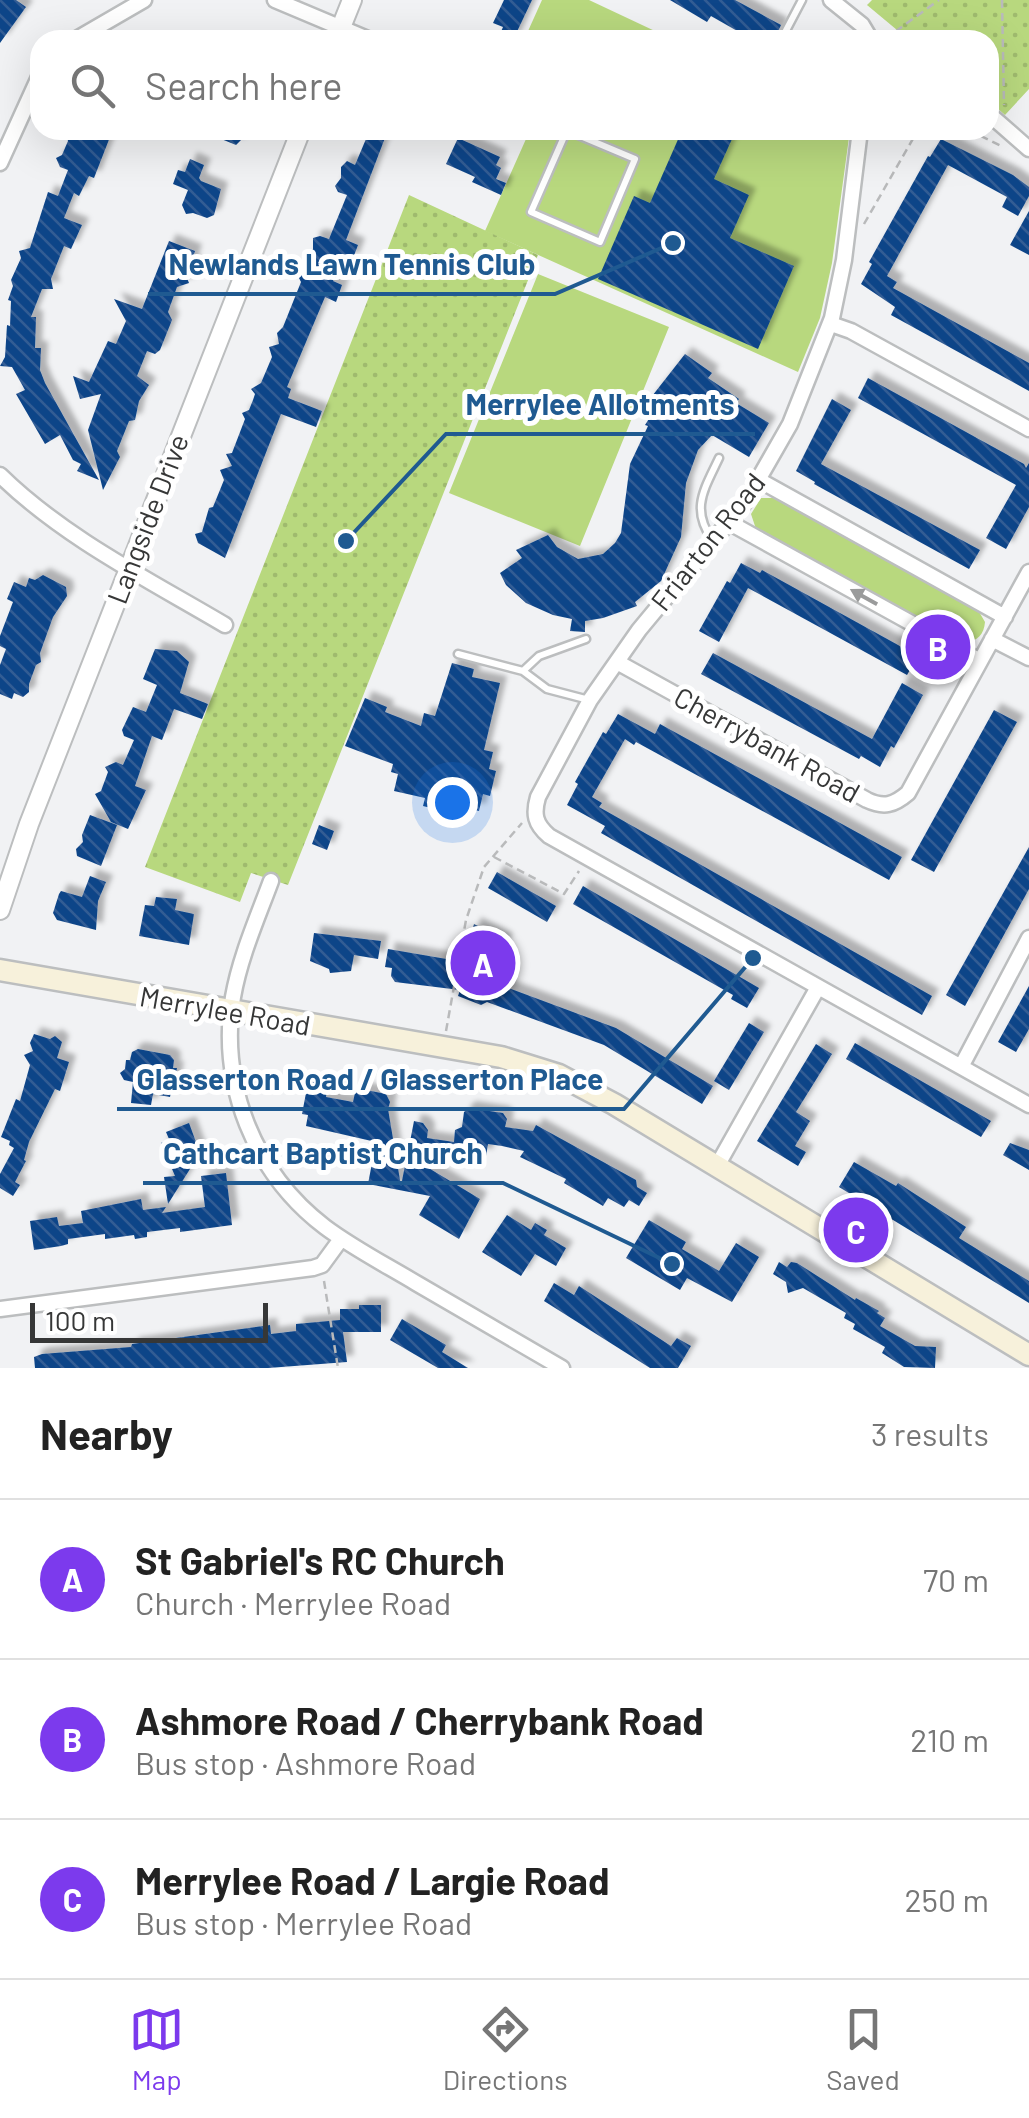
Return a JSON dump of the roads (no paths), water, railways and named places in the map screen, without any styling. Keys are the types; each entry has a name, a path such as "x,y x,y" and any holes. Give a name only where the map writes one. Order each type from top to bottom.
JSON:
{"main road":[{"name":"Merrylee Road","path":"0,970 515,1060 560,1074 1029,1355"}],"street":[{"path":"92,30 144,0"},
{"path":"275,0 332,30"},
{"path":"339,30 352,0"},
{"path":"832,0 865,30"},
{"path":"0,163 30,97"},
{"path":"999,123 1022,151"},
{"name":"Langside Drive","path":"0,910 16,858 297,140"},
{"name":"Friarton Road","path":"817,989 550,836 540,829 536,812 590,700 639,630 730,522 759,480 803,397 830,324 844,260 859,140"},
{"path":"830,324 851,331 1029,429"},
{"path":"0,475 53,519 224,626"},
{"path":"759,480 1004,617"},
{"path":"730,522 980,661"},
{"name":"Cherrybank Road","path":"617,662 867,800 884,805 908,793 1029,572"},
{"path":"992,639 1029,658"},
{"path":"272,881 239,968 231,1013 232,1076 259,1150 289,1194 341,1238 562,1368"},
{"path":"962,1066 1029,938"},
{"path":"717,1166 817,989 1029,1105"},
{"path":"0,1309 293,1272 322,1265 341,1238"}],"lane":[{"path":"786,30 802,0"},
{"path":"562,140 531,212 600,242 635,160 589,140"},
{"path":"714,542 702,525 700,498 719,458"},
{"path":"523,670 539,656 586,639"},
{"path":"458,654 523,670 547,689 590,700"}],"place":[{"name":"Newlands Lawn Tennis Club","path":"673,243"},
{"name":"Merrylee Allotments","path":"346,541"},
{"name":"Ashmore Road / Cherrybank Road","path":"938,647"},
{"name":"Glasserton Road / Glasserton Place","path":"753,958"},
{"name":"St Gabriel's RC Church","path":"483,963"},
{"name":"Merrylee Road / Largie Road","path":"856,1230"},
{"name":"Cathcart Baptist Church","path":"672,1264"}]}
